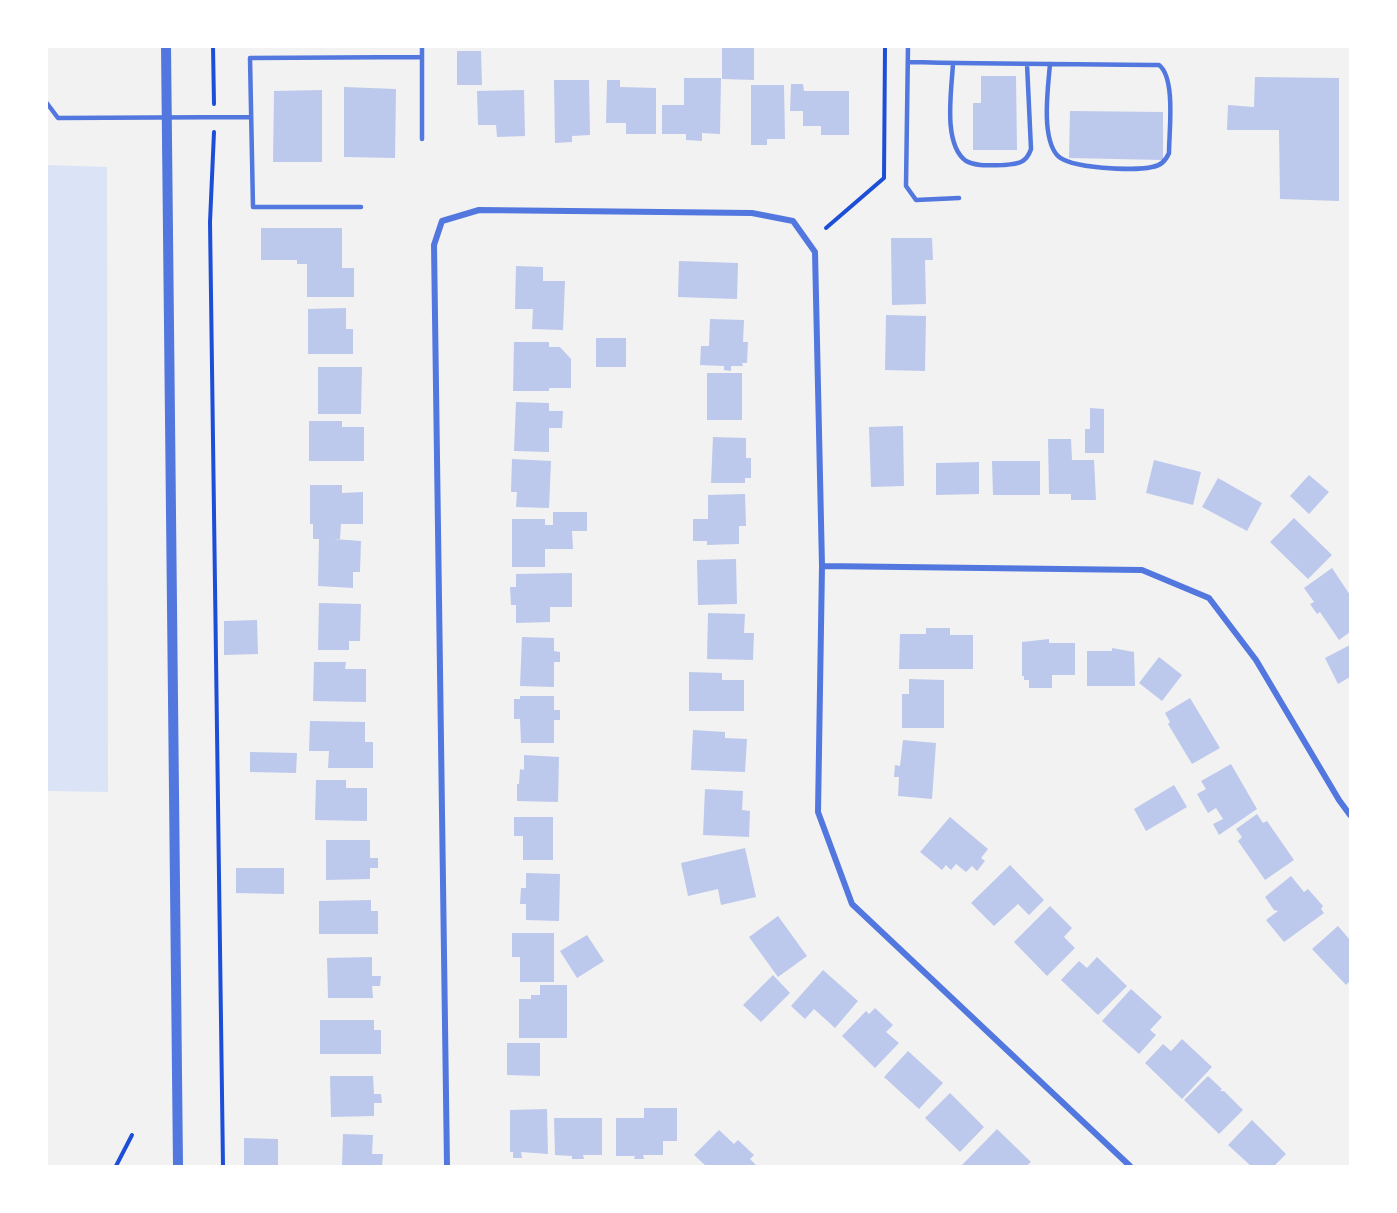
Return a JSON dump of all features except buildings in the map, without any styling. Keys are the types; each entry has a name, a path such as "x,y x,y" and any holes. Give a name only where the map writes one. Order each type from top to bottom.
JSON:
{"street":[{"path":"166,46 178,1167"},
{"path":"447,1167 434,245 442,221 479,210 752,213 793,221 814,252 822,566 819,812 852,904 1130,1167"},
{"path":"822,566 1142,570 1209,598 1256,660 1350,815"}],"lane":[{"path":"422,46 422,140"},
{"path":"908,46 906,186 916,200 959,198"},
{"path":"361,207 253,207 250,58 422,57"},
{"path":"908,62 1159,65 1163,69 1169,86 1169,153 1160,165 1151,168 1089,167 1068,162 1058,156 1048,127 1050,64"},
{"path":"953,63 950,124 954,141 958,153 967,161 978,165 1023,163 1029,155 1031,148 1027,64"},
{"path":"46,102 58,118 251,117"}],"path":[{"path":"213,46 214,118 210,222 223,1167"},
{"path":"826,228 884,178 885,46"},
{"path":"116,1167 132,1136"}],"shaded area":[{"path":"47,165 107,167 108,792 47,791"}]}
